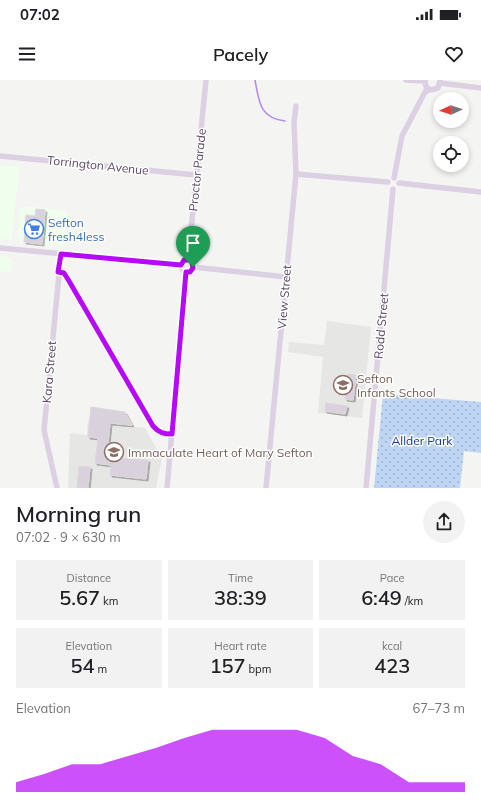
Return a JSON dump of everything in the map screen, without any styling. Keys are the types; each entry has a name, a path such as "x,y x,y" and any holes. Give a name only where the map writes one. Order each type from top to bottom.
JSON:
{"street":[{"name":"Proctor Parade","path":"188,260 206,80"},
{"path":"406,80 425,81 426,87 429,90"},
{"path":"394,178 402,136 426,92 429,90 436,90 440,82 481,88"},
{"name":"View Street","path":"266,488 296,174 294,122 296,106"},
{"name":"Torrington Avenue","path":"0,156 196,175"},
{"path":"296,174 388,182 390,179 394,178"},
{"path":"394,178 398,180 399,184"},
{"path":"388,182 389,186 393,189 399,184"},
{"path":"399,184 481,192"},
{"name":"Rodd Street","path":"366,488 393,189"},
{"path":"0,248 181,265"},
{"name":"Kara Street","path":"57,488 44,430 58,272 61,254"},
{"path":"181,265 182,261 188,260 192,262 193,267"},
{"path":"181,265 182,270 186,272"},
{"path":"193,267 286,277"},
{"path":"186,272 190,272 193,267"},
{"path":"58,272 64,273 69,281 153,426 164,434 172,434"},
{"path":"167,488 186,272"}],"shaded area":[{"path":"0,165 18,166 19,168 11,240 0,239"},
{"path":"24,206 67,211 64,246 21,242 18,238 20,210"},
{"path":"0,256 12,258 11,272 0,271"},
{"name":"Sefton Infants School","path":"327,321 371,327 362,418 318,413 323,357 288,352 289,342 324,345"},
{"name":"Immaculate Heart of Mary Sefton","path":"88,421 145,428 162,458 156,488 68,488 70,433 87,435"}],"green space":[{"name":"Allder Park","path":"383,394 481,402 481,453 464,451 460,488 374,488"}],"building":[{"name":"Sefton fresh4less","path":"36,209 45,210 42,244 24,242 26,215 35,216"},
{"path":"348,374 356,375 353,400 345,399"},
{"path":"326,403 347,406 345,414 325,411"},
{"path":"91,407 125,412 132,425 110,423 108,443 112,443 110,457 148,460 146,479 110,475 111,465 95,463 98,438 88,437"},
{"path":"79,466 90,467 88,488 77,488"}],"waterway":[{"path":"255,80 259,101 265,112 276,119 285,121"}],"place":[{"name":"Sefton fresh4less","path":"34,229"},
{"name":"Sefton Infants School","path":"343,385"},
{"name":"Immaculate Heart of Mary Sefton","path":"114,452"}],"route":[{"path":"61,254 181,265 182,261 186,259 192,262 193,267 190,272 186,272 172,434 164,434 153,426 80,298 64,273 58,272 61,254"}]}
